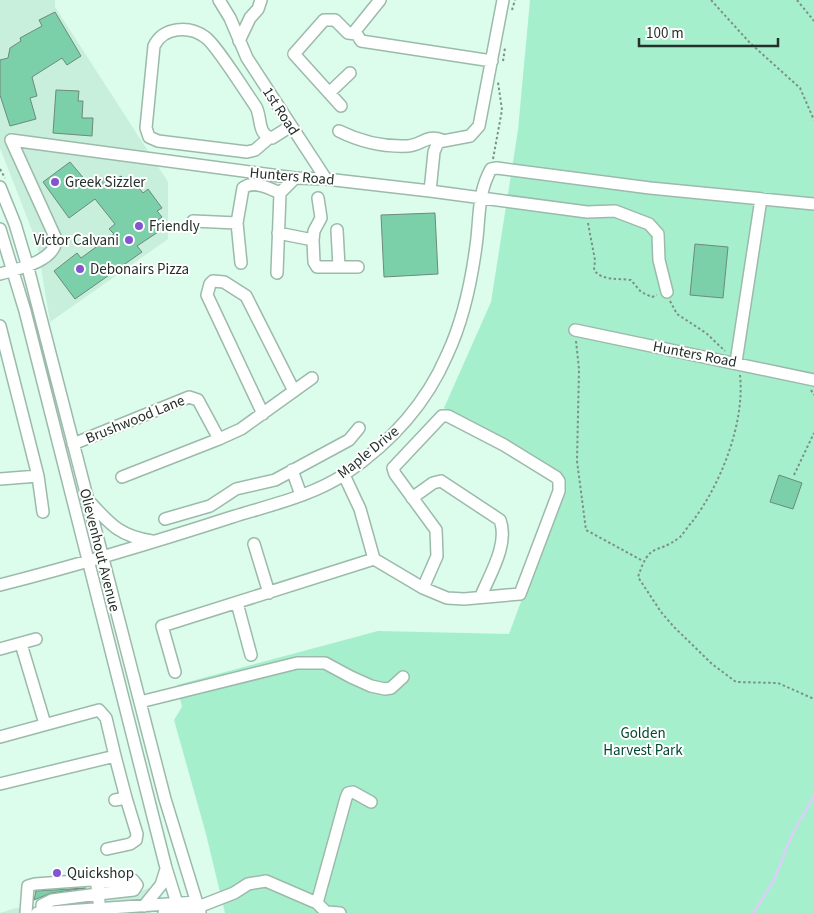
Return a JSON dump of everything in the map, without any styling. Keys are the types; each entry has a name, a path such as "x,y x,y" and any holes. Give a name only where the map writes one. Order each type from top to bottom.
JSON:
{"street":[{"name":"1st Road","path":"218,0 230,18 246,58 326,179"},
{"path":"239,41 250,18 258,9 260,0"},
{"path":"356,34 358,26 380,0"},
{"path":"339,131 358,140 392,146 411,146 426,138 442,140 466,137 476,132 496,64 503,0"},
{"path":"341,106 294,54 324,20 335,20 348,33 356,34 365,42 496,64"},
{"path":"269,138 262,132 260,117 256,107 205,36 180,30 168,32 157,39 154,46 146,128 149,138 158,141 247,152 255,150 269,138 291,126"},
{"path":"329,93 350,72"},
{"name":"Hunters Road","path":"27,264 48,255 54,249 56,239 11,140 295,178 326,179 430,191 587,212 615,212 649,224 658,234 659,260 667,292"},
{"path":"430,191 434,152 436,146 442,140"},
{"path":"480,197 491,169 497,168 554,176 814,204"},
{"path":"277,273 280,194 295,178"},
{"path":"240,263 237,223 244,187 263,186 280,194"},
{"name":"Olievenhout Avenue","path":"0,187 15,224 27,264 165,799 199,908"},
{"name":"Maple Drive","path":"0,585 87,563 301,495 344,474 379,447 416,409 432,388 447,357 456,334 471,278 477,243 480,197"},
{"path":"318,198 321,218 315,228 315,265 317,267 358,267"},
{"path":"736,362 761,199"},
{"path":"193,221 237,223"},
{"path":"337,230 339,267"},
{"name":"Olievenhout Avenue","path":"1,232 14,270 87,563 166,868 179,910"},
{"path":"278,233 314,240"},
{"path":"0,274 27,264"},
{"path":"263,414 207,295 210,284 213,281 224,282 246,296 294,391"},
{"path":"0,326 4,361 38,476 42,512"},
{"name":"Hunters Road","path":"575,330 736,362 814,380"},
{"path":"122,477 241,429 312,378"},
{"name":"Brushwood Lane","path":"73,444 190,397 198,400 219,439"},
{"path":"344,474 360,509 374,559 423,588 454,599 516,595 522,592 559,491 559,481 556,477 504,445 445,415 393,468 412,498 434,525 437,536 437,556 423,588"},
{"path":"165,519 210,506 236,489 268,483 349,440 359,428"},
{"path":"292,470 301,495"},
{"path":"0,479 38,476"},
{"path":"412,498 433,483 441,482 500,520 502,528 500,548 481,596"},
{"path":"87,499 120,532 140,539 157,541"},
{"path":"254,544 269,593"},
{"path":"175,672 162,626 374,559"},
{"path":"236,604 251,655"},
{"path":"0,649 36,640"},
{"path":"21,644 45,724"},
{"path":"140,702 297,663 325,663 364,683 385,689 391,688 403,677"},
{"path":"0,737 96,710 102,712 115,756 121,799 137,834 136,840 130,844 107,849"},
{"path":"0,784 115,756"},
{"path":"317,903 348,794 353,792 371,802"},
{"path":"144,906 162,885 166,868"},
{"path":"26,913 28,886 36,884 92,880 102,882 133,880 137,887 134,890 47,902 42,905 42,913"},
{"path":"164,913 199,908 234,893 248,884 266,881 317,903 327,913 340,913"},
{"path":"100,908 97,886 102,882"},
{"path":"37,913 144,906 179,910"}],"path":[{"path":"511,16 515,0"},
{"path":"711,0 750,43 800,88 814,120"},
{"path":"797,0 813,20"},
{"path":"496,64 505,54 504,47"},
{"path":"491,169 502,110 498,80"},
{"path":"587,212 590,242 595,260 594,270 598,276 607,279 631,280 641,292 652,297"},
{"path":"667,292 677,314 706,333 736,362 740,371 742,396 735,427 718,478 706,503 680,537 654,550 643,562 638,577 661,612 712,664 736,682 778,683 814,699"},
{"path":"575,330 579,368 576,462 586,530 643,562"},
{"path":"794,475 814,433"}],"shaded area":[{"path":"0,0 55,0 55,7 168,182 168,239 50,322 37,243 0,148"},
{"path":"149,888 151,913 0,913 16,908 78,904 106,894 138,892"}],"green space":[{"name":"Golden Harvest Park","path":"530,0 814,0 814,913 225,913 206,834 174,720 182,707 177,685 378,631 509,634 566,480 444,408 491,302 518,130"}],"building":[{"path":"55,12 81,56 67,65 62,58 32,77 37,96 30,98 36,119 10,126 0,95 0,60 8,58 10,48 21,41 20,38 42,26 39,20"},
{"path":"56,90 79,91 78,101 83,101 82,118 93,118 92,136 53,133"},
{"path":"70,162 91,187 108,175 113,181 121,176 126,181 130,177 143,193 148,189 162,208 157,211 162,217 155,222 161,230 137,246 142,252 75,299 54,271 77,253 81,258 114,234 109,229 115,224 95,199 69,218 43,182"},
{"path":"435,213 438,274 384,277 381,215"},
{"path":"695,244 728,247 723,298 690,295"},
{"path":"779,475 802,483 793,509 770,502"},
{"path":"86,888 51,893 34,900 36,891"}],"waterway":[{"path":"753,913 773,882 792,835 814,795"}],"place":[{"name":"Greek Sizzler","path":"55,182"},
{"name":"Friendly","path":"139,226"},
{"name":"Victor Calvani","path":"129,240"},
{"name":"Debonairs Pizza","path":"80,269"},
{"name":"Quickshop","path":"57,873"}]}
